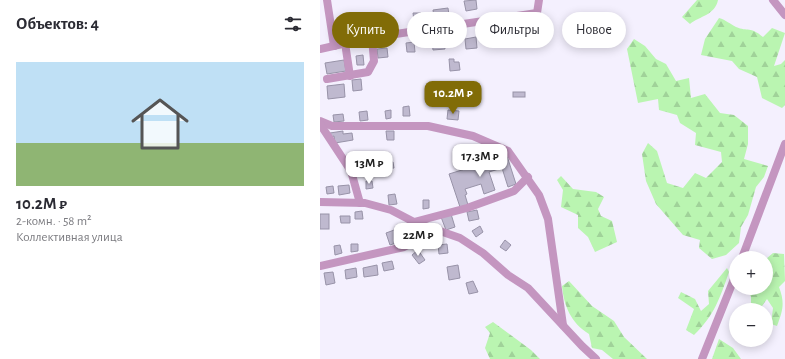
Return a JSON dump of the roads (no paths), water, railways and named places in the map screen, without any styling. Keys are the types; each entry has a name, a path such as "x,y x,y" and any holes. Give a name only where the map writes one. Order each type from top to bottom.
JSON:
{"street":[{"path":"327,0 332,33"},
{"path":"399,34 537,13 539,0"},
{"path":"772,0 785,15"},
{"path":"320,49 332,46"},
{"path":"346,48 350,76"},
{"path":"327,79 368,72 373,64 372,48"},
{"path":"320,122 332,126 428,126 473,136 508,151 528,177 539,195 548,219 563,325"},
{"path":"320,122 351,172 360,203"},
{"path":"745,251 785,144"},
{"path":"414,222 467,208 514,190 528,177"},
{"path":"320,202 360,203 391,210 414,222 460,238 483,253 508,275 528,288 596,359"},
{"path":"320,266 404,247 438,230"},
{"path":"702,359 729,292"}]}
